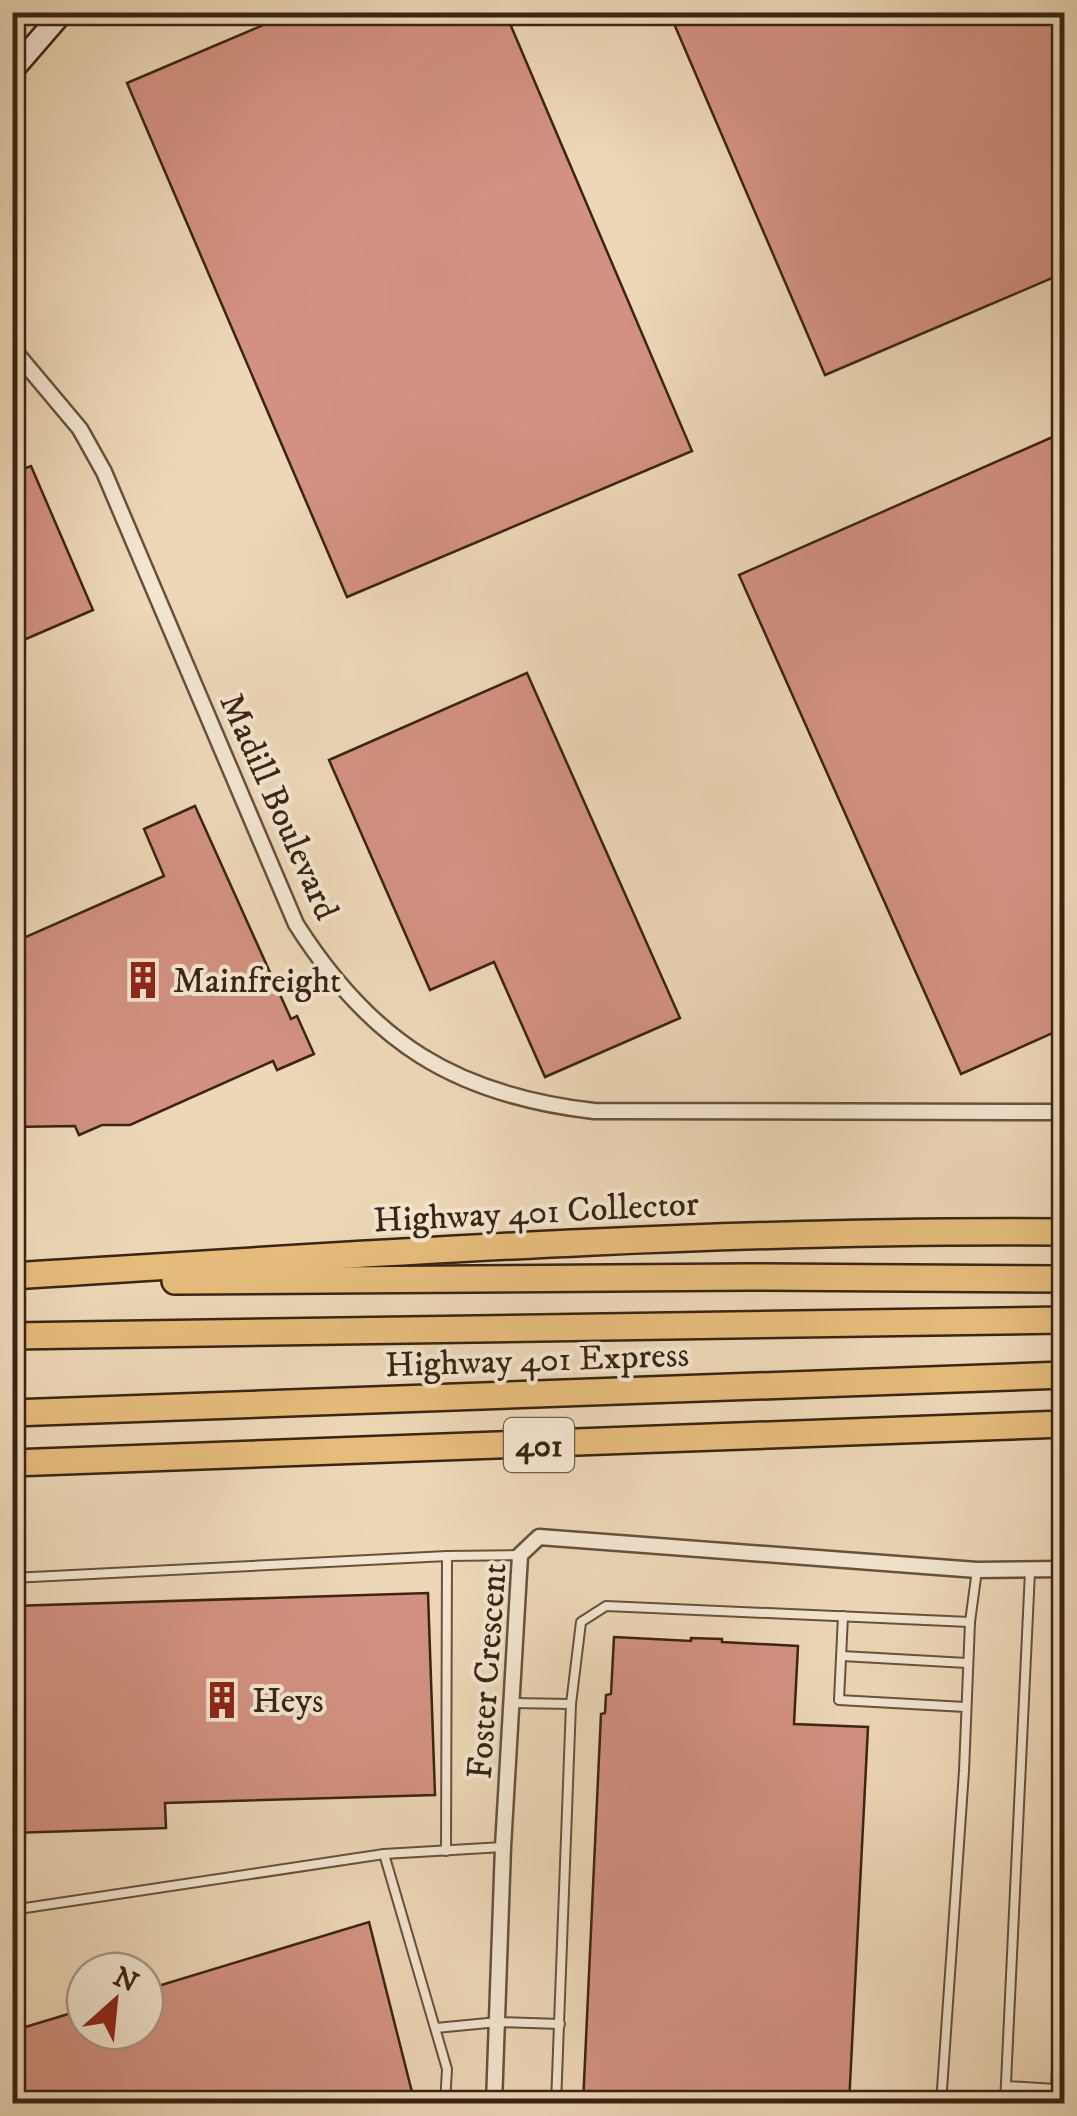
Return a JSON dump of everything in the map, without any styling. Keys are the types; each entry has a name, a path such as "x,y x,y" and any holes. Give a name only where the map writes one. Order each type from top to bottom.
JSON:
{"highway":[{"name":"Highway 401 Collector","path":"12,1278 598,1240 891,1231 1064,1232"},
{"path":"12,1278 302,1282 751,1277 1064,1279"},
{"name":"Highway 401 Express","path":"12,1336 1064,1320"},
{"name":"Highway 401 Express","path":"12,1413 1064,1375"},
{"name":"401","path":"12,1463 1064,1424"}],"main road":[{"path":"12,71 63,12"}],"street":[{"name":"Madill Boulevard","path":"12,348 80,429 104,472 296,924 351,1000 411,1049 480,1086 517,1098 594,1110 1064,1112"},
{"name":"Foster Crescent","path":"494,2104 520,1555 539,1537 976,1570 1064,1569"}],"lane":[{"path":"12,1578 520,1555"},
{"path":"446,1851 447,1556"},
{"path":"941,2104 976,1570"},
{"path":"1005,2104 1030,1571"},
{"path":"556,2104 571,1704 581,1622 606,1606 970,1622"},
{"path":"844,1616 839,1700 965,1707"},
{"path":"842,1656 967,1663"},
{"path":"513,1703 571,1704"},
{"path":"12,1910 384,1854 504,1848"},
{"path":"384,1854 447,2070 445,2104"},
{"path":"436,2028 498,2022 560,2024"},
{"path":"1055,2104 1058,2046"},
{"path":"1006,2086 1056,2089"}],"building":[{"path":"294,12 505,12 692,451 347,597 127,83"},
{"path":"669,12 1064,12 1064,273 825,375"},
{"path":"1064,432 1064,1028 961,1074 739,575"},
{"path":"31,466 93,610 12,645 12,473"},
{"path":"527,673 680,1018 545,1077 494,962 430,990 329,760"},
{"name":"Mainfreight","path":"195,806 291,1019 297,1016 314,1054 277,1070 273,1061 130,1125 102,1125 79,1135 75,1126 12,1127 12,943 164,876 144,829"},
{"name":"Heys","path":"428,1593 435,1795 165,1803 166,1828 12,1833 12,1606"},
{"path":"614,1637 722,1639 798,1646 794,1724 868,1727 849,2104 583,2104 601,1714 605,1713 606,1695 611,1694"},
{"path":"369,1922 415,2104 12,2104 12,2031 65,2015 65,2051 165,2051 165,1984"}],"place":[{"name":"Mainfreight","path":"143,980"},
{"name":"Heys","path":"222,1700"}]}
